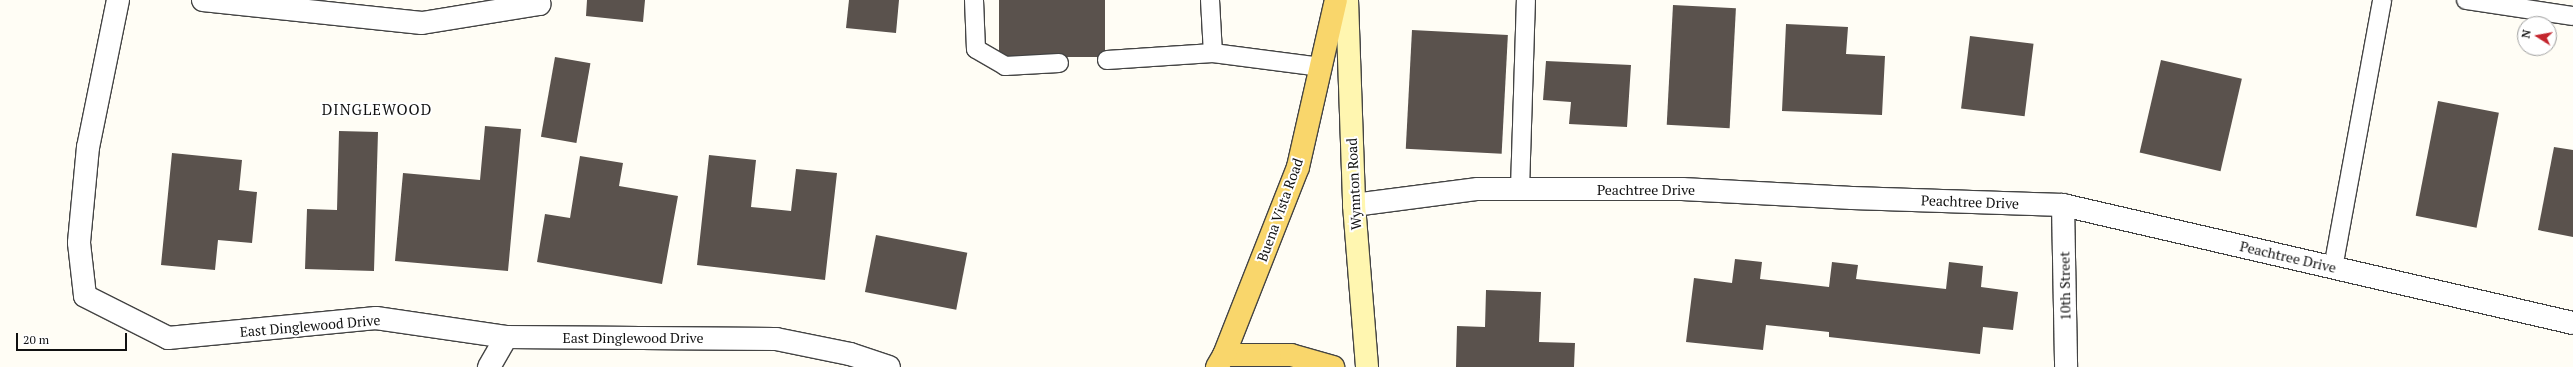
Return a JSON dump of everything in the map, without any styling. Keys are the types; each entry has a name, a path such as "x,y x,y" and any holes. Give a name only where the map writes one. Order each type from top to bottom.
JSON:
{"main road":[{"name":"Buena Vista Road","path":"1221,361 1298,167 1336,0"},
{"name":"Wynnton Road","path":"1347,0 1354,204 1367,367"},
{"path":"1221,361 1291,355 1333,367"}],"street":[{"name":"East Dinglewood Drive","path":"118,0 88,147 79,243 85,296 168,338 376,318 506,337 776,339 850,354 889,367"},
{"path":"203,0 422,23 539,4 539,0"},
{"name":"Peachtree Drive","path":"1354,204 1478,189 1682,189 1852,198 2063,205 2573,323"},
{"name":"10th Street","path":"2063,205 2066,367"},
{"path":"489,367 506,337"}],"lane":[{"path":"974,0 976,49 1005,66 1059,63"},
{"path":"1210,0 1213,53"},
{"path":"1520,189 1526,0"},
{"path":"2333,268 2382,0"},
{"path":"2466,0 2573,16"},
{"path":"1107,60 1213,53 1321,67"}],"building":[{"path":"587,0 645,0 643,22 586,16"},
{"path":"849,0 899,0 896,33 846,28"},
{"path":"999,0 1105,0 1105,57 999,57"},
{"path":"1673,5 1736,8 1730,128 1667,125"},
{"path":"1786,24 1848,27 1846,54 1885,56 1882,115 1782,111"},
{"path":"1412,30 1508,35 1502,154 1406,149"},
{"path":"1970,36 2034,44 2025,116 1961,108"},
{"path":"555,57 590,63 576,143 541,137"},
{"path":"2161,60 2242,79 2221,171 2140,153"},
{"path":"1546,61 1631,65 1627,127 1569,124 1571,102 1543,100"},
{"path":"2438,101 2499,113 2477,228 2416,216"},
{"path":"485,126 521,129 508,271 395,261 403,173 480,180"},
{"path":"339,131 378,132 374,271 305,269 307,209 337,210"},
{"path":"2554,147 2573,150 2573,237 2538,230"},
{"path":"172,153 242,160 239,190 257,192 252,243 218,240 215,270 161,265"},
{"path":"709,155 756,160 751,207 791,211 796,169 837,173 825,280 697,265"},
{"path":"580,156 623,163 619,186 678,196 662,284 537,262 545,214 570,218"},
{"path":"876,235 967,253 956,310 865,292"},
{"path":"1735,259 1762,262 1760,279 1829,287 1832,262 1858,265 1856,279 1946,289 1949,262 1983,266 1981,287 2018,292 2013,330 1983,327 1980,354 1829,337 1829,332 1766,325 1763,350 1686,342 1694,278 1732,283"},
{"path":"1486,290 1541,292 1539,342 1575,343 1574,367 1456,367 1457,326 1485,327"}],"district":[{"name":"DINGLEWOOD","path":"377,110"}]}
